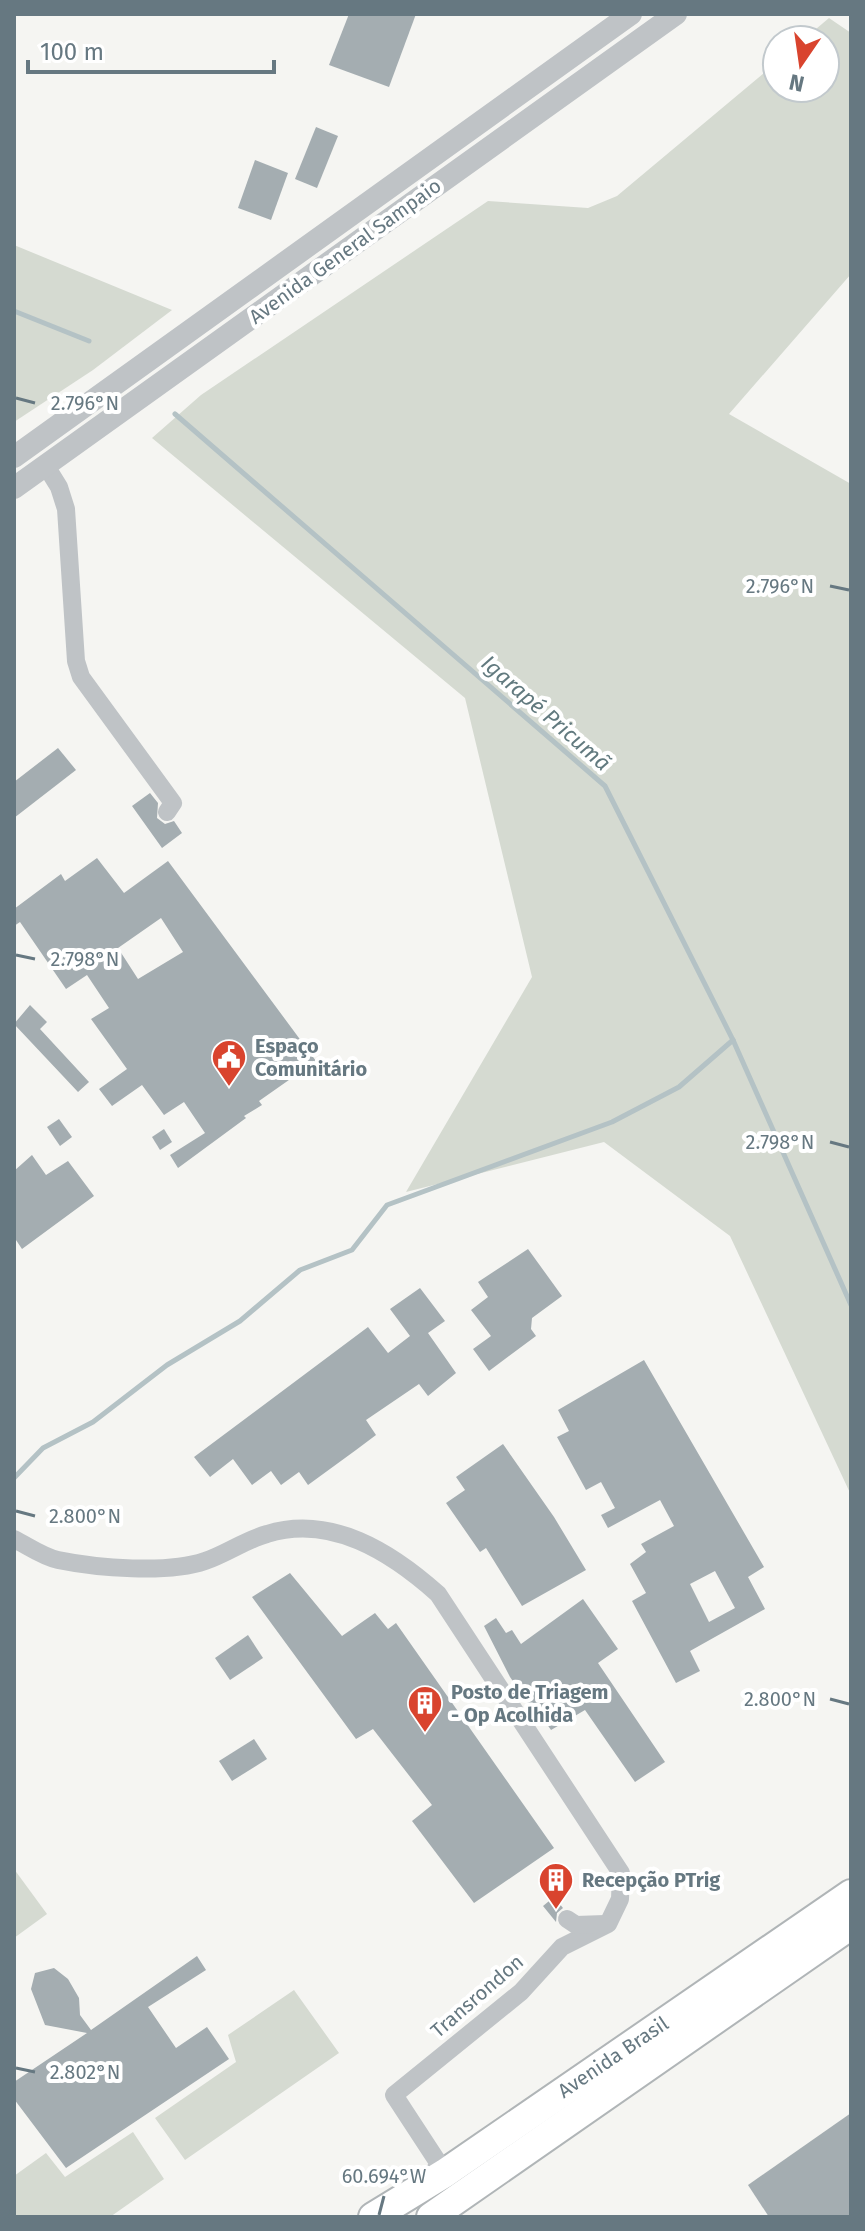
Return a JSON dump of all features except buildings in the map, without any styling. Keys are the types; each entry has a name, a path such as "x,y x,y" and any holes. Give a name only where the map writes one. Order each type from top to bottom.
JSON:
{"highway":[{"name":"Avenida Brasil","path":"373,2217 445,2173 851,1894"},
{"name":"Avenida Brasil","path":"431,2217 851,1925"}],"street":[{"name":"Avenida General Sampaio","path":"14,457 631,14"},
{"name":"Avenida General Sampaio","path":"14,488 676,14"},
{"path":"551,71 567,92"},
{"path":"400,180 415,201"},
{"path":"375,198 391,218"},
{"path":"92,401 107,421"},
{"path":"46,466 59,487 66,509 76,661 81,677 173,803 167,812"},
{"path":"14,1539 55,1560 147,1568 205,1562 264,1534 293,1527 315,1528 364,1542 408,1567 438,1594 621,1873 620,1899 608,1924 576,1925 567,1919"},
{"name":"Transrondon","path":"445,2173 394,2095 521,1992 562,1947 608,1924"}],"shaded area":[{"path":"829,18 838,24 822,24"},
{"path":"841,26 851,33 851,274 729,414 851,484 851,1495 730,1236 604,1142 406,1192 532,977 465,698 152,438 201,395 488,201 588,208 617,196 761,75 761,104 841,104"},
{"path":"14,245 172,310 93,370 14,422"},
{"path":"14,1869 47,1914 14,1938"},
{"path":"294,1990 339,2053 185,2160 155,2118 236,2062 228,2035"},
{"path":"133,2132 164,2179 110,2217 14,2217 14,2176 46,2153 65,2177"}],"waterway":[{"name":"Igarapé Pricumã","path":"14,311 89,341"},
{"name":"Igarapé Pricumã","path":"175,414 605,786 733,1040 851,1305"},
{"path":"14,1478 43,1448 93,1422 167,1365 240,1321 300,1270 352,1250 387,1205 612,1122 679,1087 733,1040"}],"place":[{"name":"Espaço Comunitário","path":"229,1088"},
{"name":"Posto de Triagem - Op Acolhida","path":"425,1734"},
{"name":"Recepção PTrig","path":"556,1911"}]}
